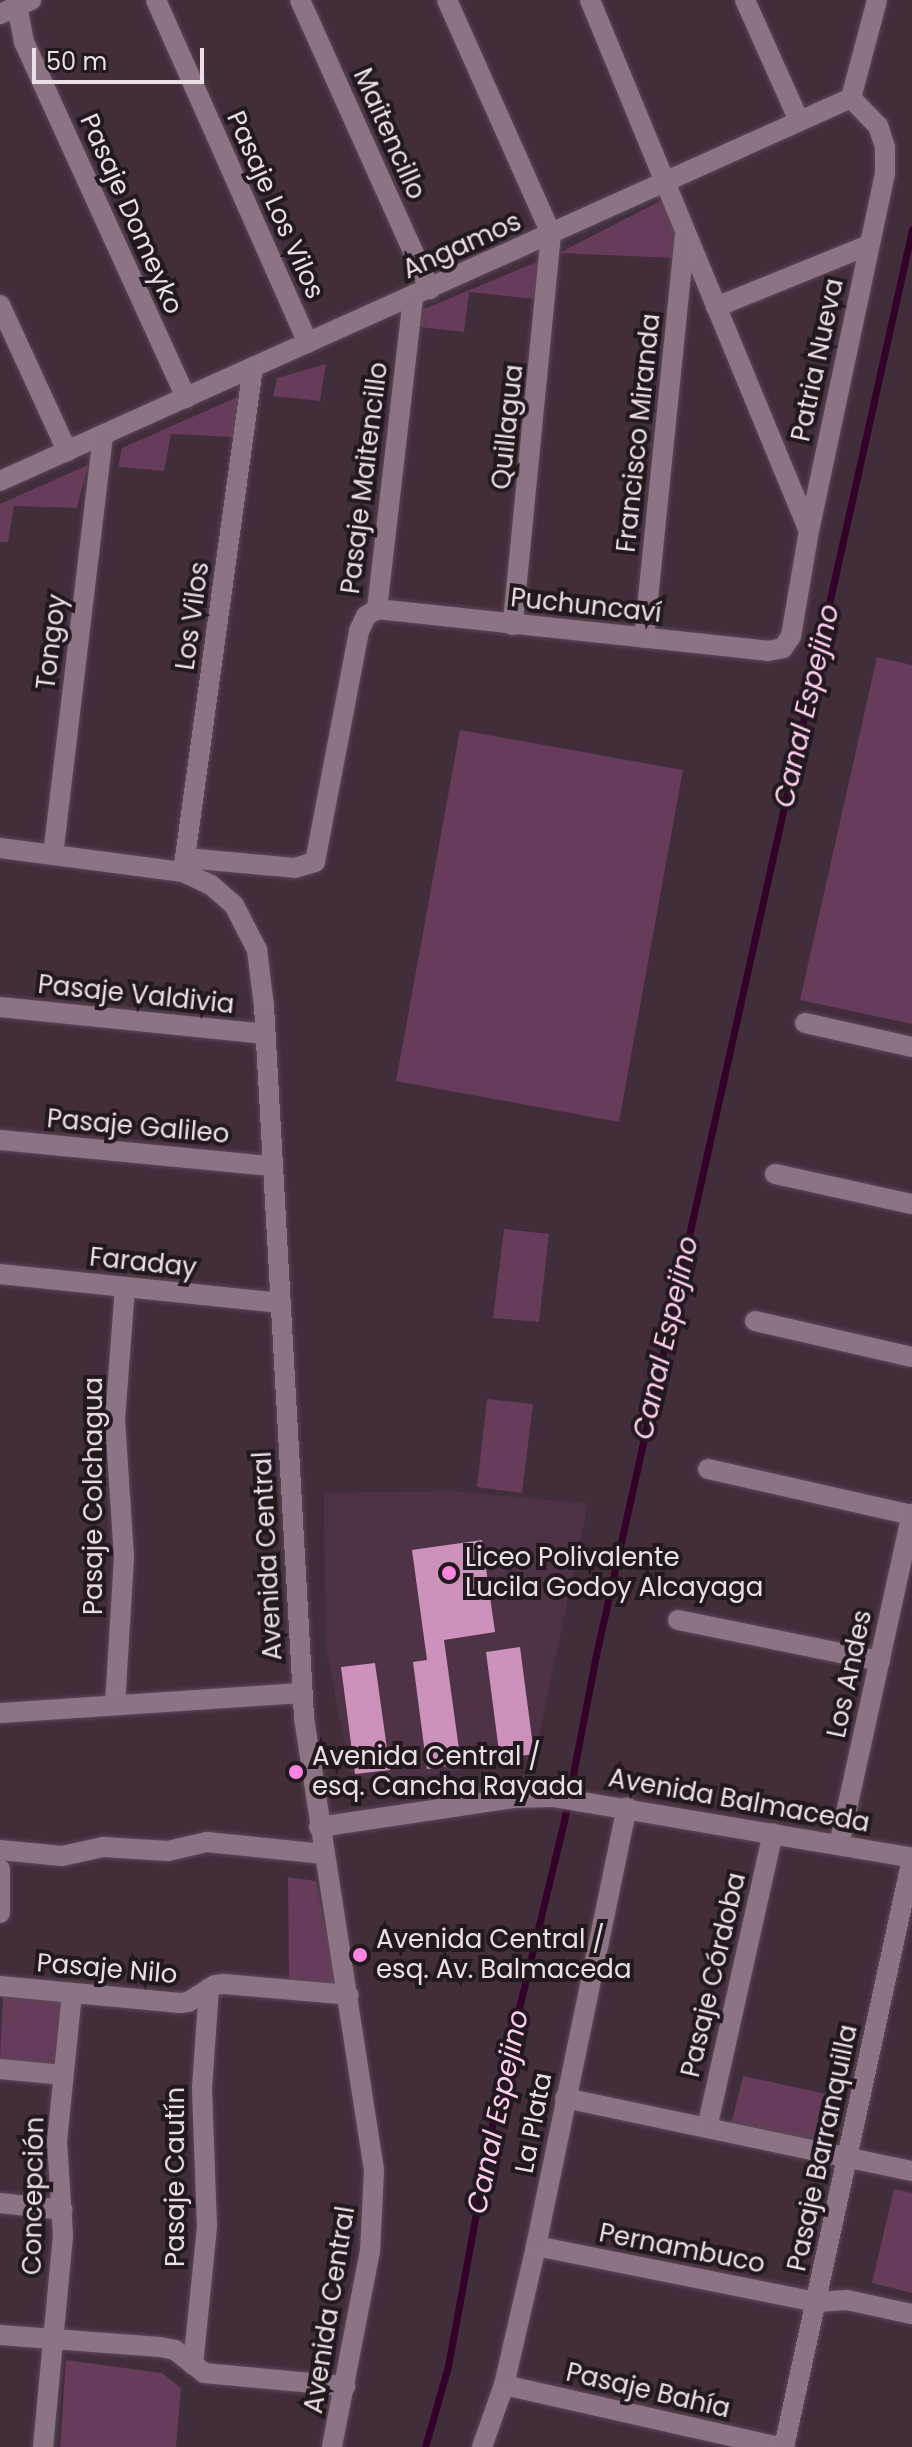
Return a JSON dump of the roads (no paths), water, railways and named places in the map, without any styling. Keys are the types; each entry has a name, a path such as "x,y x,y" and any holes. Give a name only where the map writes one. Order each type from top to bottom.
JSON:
{"street":[{"name":"Pasaje Los Vilos","path":"156,0 308,343"},
{"name":"Maitencillo","path":"300,0 421,292"},
{"path":"447,0 551,234"},
{"name":"Francisco Miranda","path":"590,0 809,531"},
{"path":"745,0 799,121"},
{"path":"851,98 877,0"},
{"name":"Pasaje Domeyko","path":"16,5 24,42 186,398"},
{"name":"Angamos","path":"0,481 666,184 851,98"},
{"name":"Patria Nueva","path":"787,643 885,173 885,147 878,126 851,98"},
{"name":"Francisco Miranda","path":"644,638 686,233"},
{"name":"Quillagua","path":"513,625 551,234"},
{"path":"716,307 869,245"},
{"name":"Pasaje Maitencillo","path":"185,865 295,868 315,862 359,631 366,616 377,609 421,292"},
{"path":"0,305 67,451"},
{"name":"Los Vilos","path":"185,865 253,367"},
{"name":"Tongoy","path":"53,855 103,435"},
{"name":"Puchuncaví","path":"377,609 768,651 783,648 787,643"},
{"name":"Avenida Central","path":"0,848 185,865 223,894 250,931 260,967 302,1693 323,1854 370,2131 375,2212 332,2447"},
{"name":"Pasaje Valdivia","path":"0,1007 266,1034"},
{"path":"805,1023 912,1047"},
{"name":"Pasaje Galileo","path":"0,1140 272,1166"},
{"path":"775,1174 912,1204"},
{"name":"Faraday","path":"0,1274 281,1303"},
{"name":"Pasaje Colchagua","path":"115,1705 124,1558 115,1420 125,1287"},
{"path":"755,1321 912,1357"},
{"path":"708,1469 912,1514"},
{"name":"Los Andes","path":"839,1845 912,1514"},
{"path":"678,1620 880,1661"},
{"path":"0,1713 302,1693"},
{"name":"Avenida Balmaceda","path":"319,1827 513,1798 553,1797 627,1807 912,1858"},
{"name":"La Plata","path":"482,2447 504,2385 536,2246 627,1807"},
{"name":"Pasaje Córdoba","path":"707,2128 773,1833"},
{"path":"0,1850 62,1856 103,1847 168,1851 207,1842 323,1854"},
{"name":"Pasaje Barranquilla","path":"782,2447 817,2302 912,1858"},
{"path":"0,1869 0,1913"},
{"name":"Pasaje Nilo","path":"0,1986 180,2003 224,1984 349,1995"},
{"name":"Pasaje Cautín","path":"193,2365 207,2226 202,2088 209,1988"},
{"name":"Concepción","path":"43,2447 63,2210 56,2160 72,1994"},
{"path":"0,2069 64,2075"},
{"path":"565,2098 912,2171"},
{"path":"0,2203 63,2210"},
{"name":"Pernambuco","path":"536,2246 817,2302 847,2300 912,2314"},
{"path":"0,2335 160,2347 175,2350 204,2373 345,2386"},
{"name":"Pasaje Bahía","path":"504,2385 782,2447"}],"waterway":[{"name":"Canal Espejino","path":"425,2447 448,2366 496,2104 564,1821 596,1655 912,230"}],"place":[{"name":"Liceo Polivalente Lucila Godoy Alcayaga","path":"449,1573"},
{"name":"Avenida Central / esq. Cancha Rayada","path":"296,1772"},
{"name":"Avenida Central / esq. Av. Balmaceda","path":"360,1955"}]}
